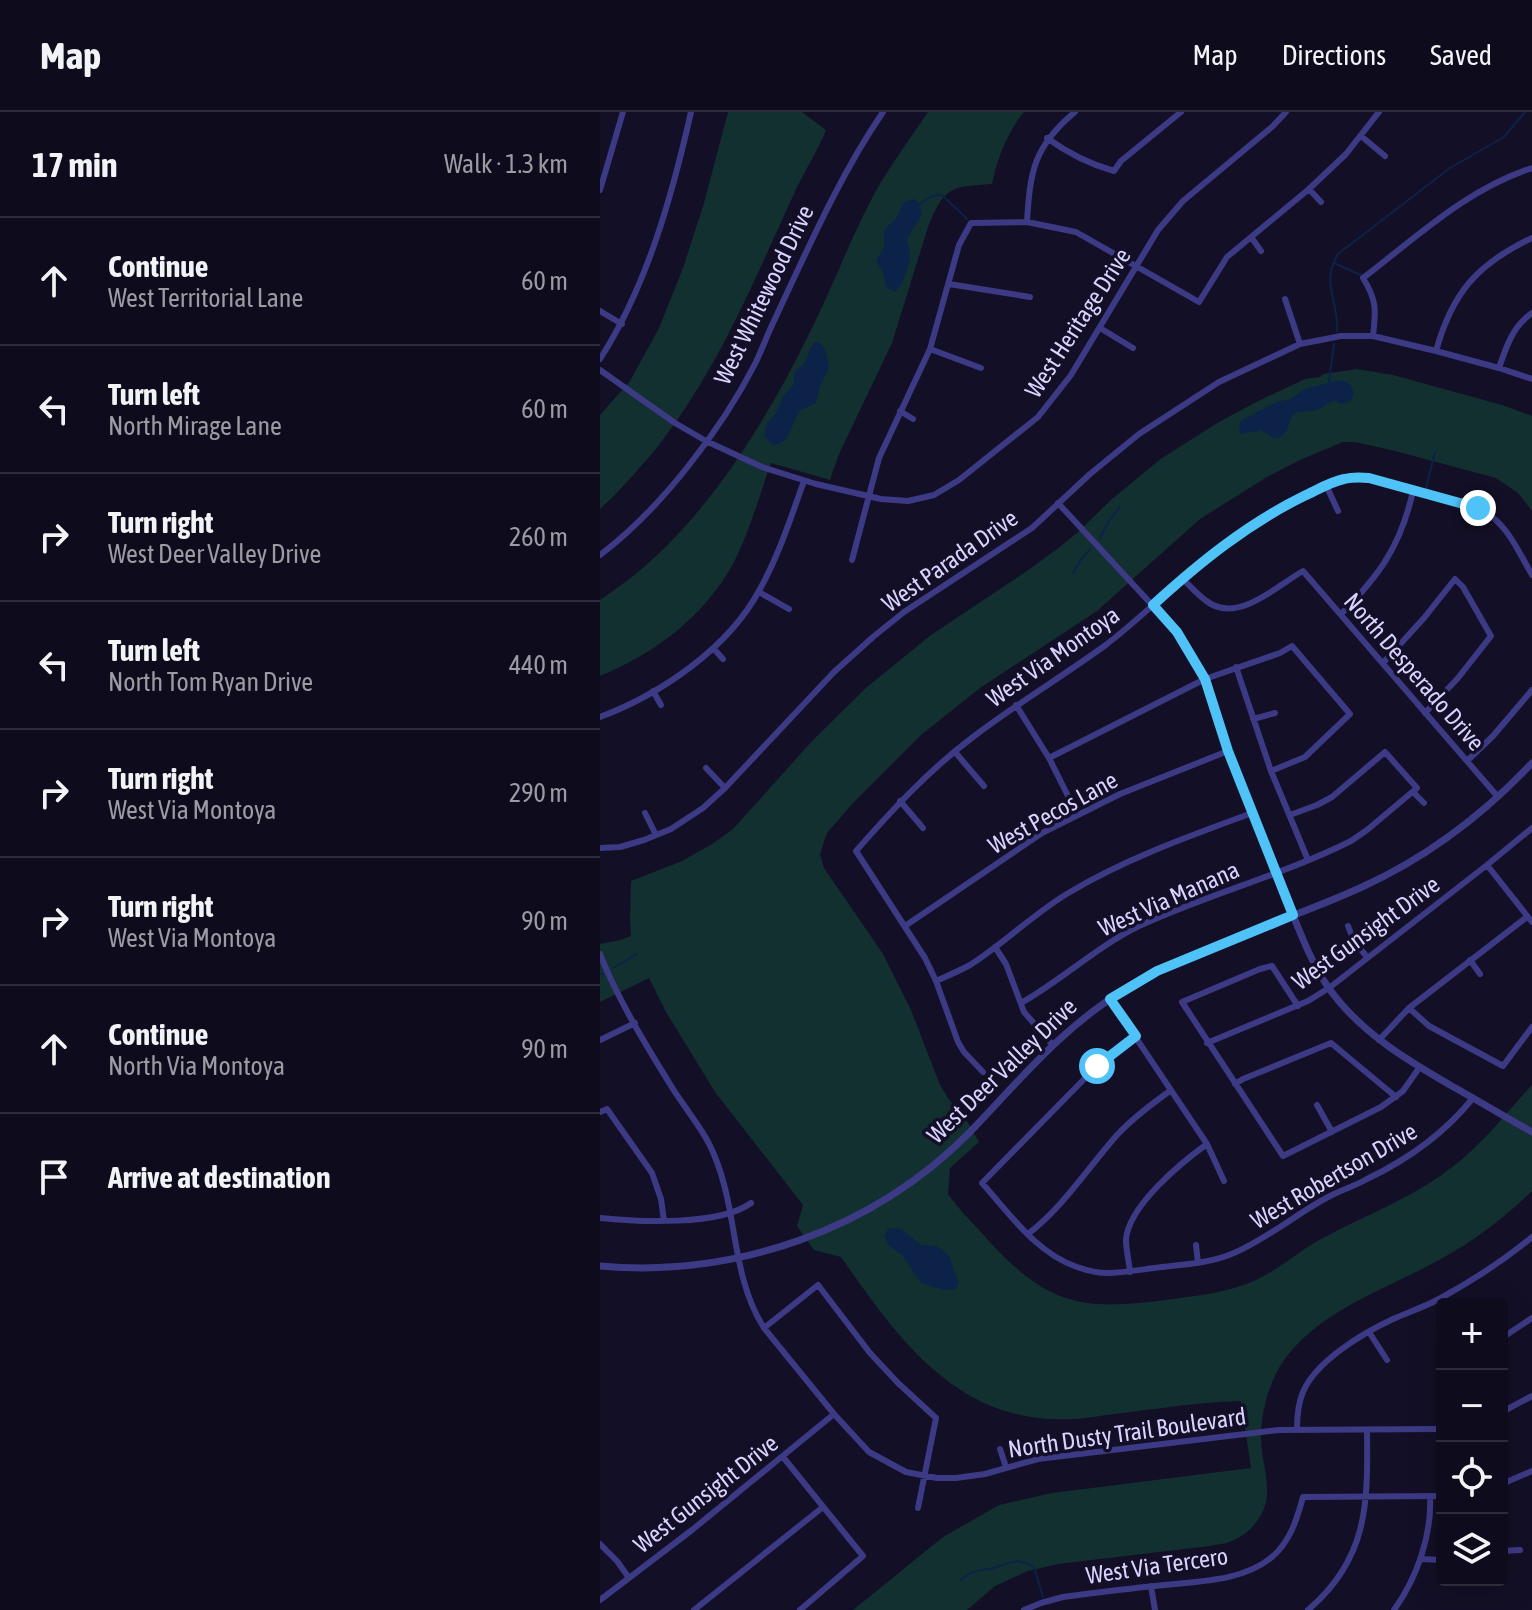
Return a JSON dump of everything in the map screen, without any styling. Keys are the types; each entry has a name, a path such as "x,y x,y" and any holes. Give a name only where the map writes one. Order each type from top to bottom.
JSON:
{"street":[{"path":"600,190 623,112"},
{"path":"600,359 622,324 656,235 691,112"},
{"path":"872,112 882,115"},
{"path":"1027,222 1029,185 1035,161 1047,138 1075,112"},
{"path":"1047,138 1091,165 1114,171 1121,161 1181,112"},
{"name":"West Heritage Drive","path":"600,370 675,423 762,467 869,497 894,501 934,495 959,480 1038,417 1061,390 1158,230 1183,201 1286,112"},
{"path":"852,560 879,458 930,349 959,245 971,223 1027,222 1076,232 1199,302 1227,257 1346,154 1379,112"},
{"name":"West Whitewood Drive","path":"600,555 639,521 684,472 738,394 756,362 840,181 882,115"},
{"path":"1361,136 1385,156"},
{"path":"1373,336 1375,302 1363,278 1464,200 1532,168"},
{"path":"1309,189 1321,202"},
{"path":"1251,237 1261,251"},
{"path":"1436,351 1443,326 1467,283 1508,249 1532,238"},
{"path":"949,284 1030,297"},
{"path":"1285,299 1300,344"},
{"path":"600,311 622,324"},
{"path":"1499,368 1508,342 1532,313"},
{"path":"1100,328 1133,348"},
{"name":"West Parada Drive","path":"600,848 620,847 656,835 691,817 725,788 834,672 873,637 904,612 1032,528 1114,453 1219,382 1300,344 1341,336 1373,336 1532,379"},
{"path":"930,349 981,368"},
{"path":"900,411 913,419"},
{"name":"West Via Montoya","path":"905,926 856,851 900,801 955,752 1016,705 1102,648 1238,534 1290,503 1341,479 1361,477 1478,508 1493,515 1502,524 1532,575"},
{"path":"600,717 682,674 714,649 733,628 759,592 804,481"},
{"path":"1326,485 1338,511"},
{"path":"1341,614 1362,593 1391,554 1402,530 1413,491"},
{"path":"1058,503 1177,632 1205,679 1228,751 1275,873 1309,955 1329,988 1379,1040 1419,1068 1532,1132"},
{"name":"North Desperado Drive","path":"1182,578 1216,610 1250,604 1303,571 1498,797"},
{"path":"1383,663 1455,579 1463,587 1491,636 1425,713"},
{"path":"759,592 789,609"},
{"path":"1049,758 1205,679 1292,646 1350,714 1305,757 1271,771"},
{"path":"714,649 723,659"},
{"path":"1236,667 1271,771 1308,860"},
{"path":"1467,761 1532,690"},
{"path":"653,691 661,705"},
{"path":"1016,705 1049,758 1077,814"},
{"path":"1253,719 1275,713"},
{"name":"West Pecos Lane","path":"905,926 1042,833 1077,814 1228,751"},
{"path":"955,752 984,786"},
{"path":"1290,815 1332,797 1385,752 1424,803"},
{"name":"West Deer Valley Drive","path":"600,1267 664,1268 738,1258 807,1238 856,1216 901,1190 939,1161 1052,1044 1110,999 1157,971 1365,886 1396,870 1438,843 1498,797 1532,763"},
{"path":"706,768 725,788"},
{"name":"West Via Manana","path":"1021,1003 1081,960 1140,926 1308,860 1360,836 1415,790"},
{"path":"900,801 923,828"},
{"path":"645,813 656,835"},
{"path":"936,981 968,965 1024,922 1100,874 1252,813"},
{"name":"West Gunsight Drive","path":"1207,1043 1298,1006 1329,988 1532,828"},
{"path":"1379,1040 1409,1008 1529,919 1487,865"},
{"path":"905,926 936,981 958,1042 983,1072"},
{"path":"1348,926 1354,941 1367,957"},
{"path":"995,947 1006,964 1024,1012 1052,1044"},
{"name":"North Dusty Trail Boulevard","path":"600,954 672,1088 714,1154 748,1298 764,1328 869,1452 906,1472 956,1478 985,1474 1038,1459 1297,1429 1436,1429"},
{"path":"1470,960 1480,974"},
{"path":"1298,1006 1272,966 1182,1002 1283,1156 1381,1107 1396,1097 1419,1068"},
{"path":"1110,999 1207,1144 1224,1181"},
{"path":"1409,1008 1429,1026 1503,1066 1532,1027"},
{"path":"600,1040 635,1023"},
{"name":"West Robertson Drive","path":"1136,1036 1097,1066 982,1183 1038,1245 1081,1268 1104,1273 1198,1263 1231,1255 1302,1211 1415,1153 1440,1134 1473,1098"},
{"path":"1235,1084 1331,1043 1396,1097"},
{"path":"1028,1234 1055,1211 1120,1133 1171,1090"},
{"path":"1317,1105 1332,1132"},
{"path":"604,1111 652,1173 661,1199 664,1221"},
{"path":"1130,1272 1126,1239 1134,1216 1166,1178 1207,1144"},
{"path":"600,1218 664,1221 717,1216 744,1209 751,1203"},
{"path":"1441,1298 1482,1275 1532,1237"},
{"path":"1196,1245 1198,1263"},
{"path":"764,1328 818,1285 870,1353 936,1418 918,1508"},
{"path":"1297,1429 1302,1393 1310,1379 1330,1359 1369,1332 1436,1300"},
{"path":"1508,1334 1532,1318"},
{"path":"1369,1332 1387,1360"},
{"path":"1508,1409 1532,1396"},
{"name":"West Gunsight Drive","path":"600,1600 692,1530 834,1414"},
{"path":"1308,1610 1326,1595 1353,1553 1362,1524 1368,1483 1367,1431"},
{"path":"1000,1449 1006,1467"},
{"path":"783,1457 863,1556 800,1610"},
{"path":"1508,1481 1532,1471"},
{"path":"1394,1610 1421,1559 1431,1508 1430,1496"},
{"path":"1366,1497 1436,1496"},
{"name":"West Via Tercero","path":"1024,1610 1063,1597 1222,1578 1255,1569 1274,1555 1287,1539 1297,1520 1303,1497 1366,1497"},
{"path":"694,1610 823,1507"},
{"path":"600,1544 629,1578"},
{"path":"1508,1551 1520,1550"},
{"path":"1421,1559 1436,1560"},
{"path":"1151,1586 1155,1610"}],"green space":[{"path":"728,112 802,112 826,130 730,330 694,395 650,456 600,509 600,415 630,381 659,328 704,203"},
{"path":"928,112 1024,112 1004,146 992,184 958,188 939,203 928,227 892,343 839,454 830,480 771,463 740,550 709,599 694,616 659,644 600,676 600,600 639,571 669,543 737,460 792,367 875,192"},
{"path":"1357,369 1393,375 1532,416 1532,511 1518,493 1496,478 1355,442 1343,442 1300,460 1200,519 1097,611 980,688 921,735 827,833 820,854 824,868 883,954 911,1010 940,1085 979,1142 950,1168 948,1194 1010,1263 1051,1292 1092,1304 1142,1303 1205,1294 1256,1280 1323,1238 1436,1179 1473,1149 1532,1085 1532,1191 1464,1245 1352,1304 1311,1331 1294,1348 1275,1376 1264,1411 1261,1445 1267,1486 1264,1508 1257,1521 1241,1537 1210,1546 1058,1564 1028,1571 995,1586 967,1610 853,1610 943,1537 999,1505 1052,1493 1251,1468 1241,1401 1070,1419 1030,1417 995,1407 964,1392 935,1371 909,1346 841,1257 814,1250 797,1226 803,1205 715,1092 649,978 600,1002 600,944 631,936 631,881 682,861 733,829 813,740 867,687 931,635 1061,546 1162,458 1219,422 1305,379"}],"water":[{"path":"915,199 922,214 907,239 910,257 906,273 896,291 891,290 886,287 876,261 884,247 884,230 897,217 904,202"},
{"path":"815,342 824,348 829,368 816,403 799,411 787,438 773,445 764,436 767,424 794,384 794,373 806,361"},
{"path":"1340,380 1352,387 1353,397 1349,401 1339,404 1335,401 1316,410 1293,414 1286,432 1280,438 1273,438 1261,430 1240,434 1239,424 1242,420 1276,402 1291,399 1304,389"},
{"path":"889,1228 901,1229 921,1245 936,1246 949,1256 959,1283 956,1289 933,1287 920,1282 903,1256 888,1244 884,1236"}],"waterway":[{"path":"1337,331 1330,283 1338,254 1450,168 1504,137 1525,112"},
{"path":"920,204 933,196 942,195 967,219"},
{"path":"1334,263 1361,275"},
{"path":"1329,382 1334,344"},
{"path":"1426,488 1435,452"},
{"path":"1100,538 1120,506"},
{"path":"1073,573 1090,549"},
{"path":"613,968 637,954"},
{"path":"961,1580 975,1571 1015,1561 1023,1562 1034,1567 1043,1597"}],"route":[{"path":"1097,1066 1136,1036 1110,999 1157,971 1293,915 1228,751 1205,679 1177,632 1153,605 1238,534 1290,503 1341,479 1369,478 1478,508"}]}
